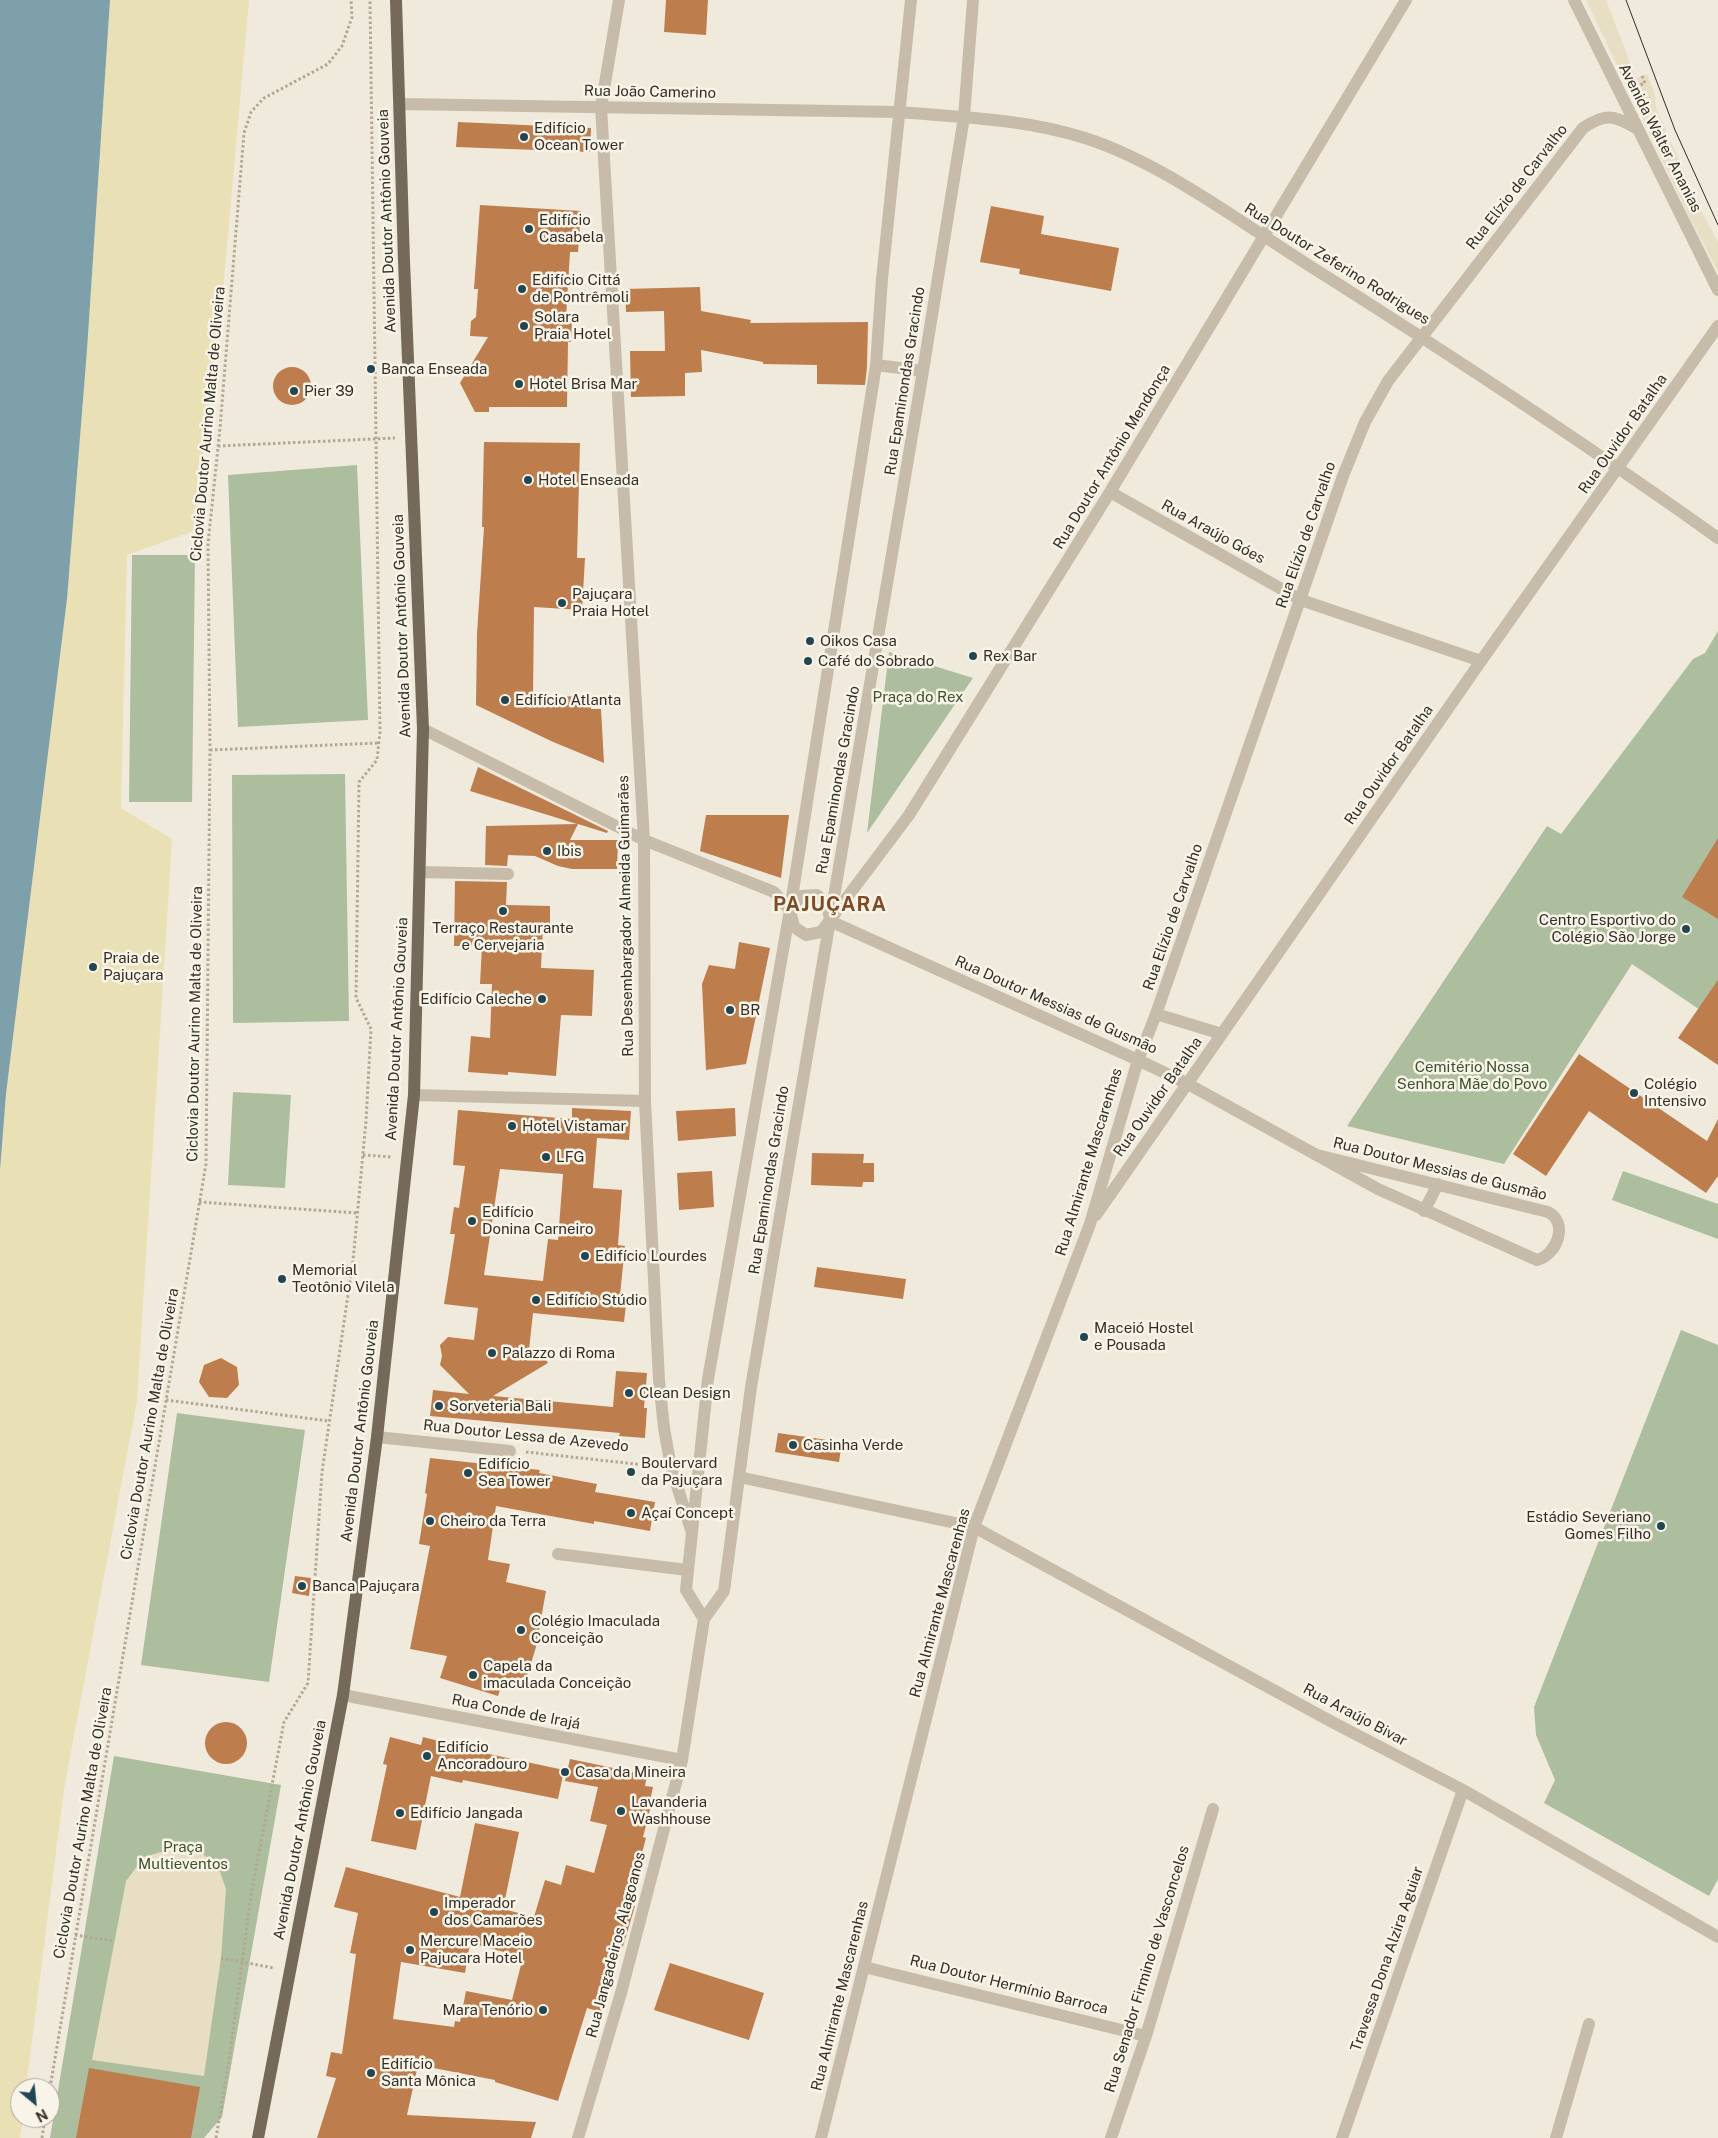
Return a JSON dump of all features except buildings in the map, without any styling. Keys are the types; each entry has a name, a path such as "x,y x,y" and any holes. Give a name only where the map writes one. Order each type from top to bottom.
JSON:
{"main road":[{"name":"Avenida Doutor Antônio Gouveia","path":"258,2138 343,1695 377,1437 414,1096 421,872 423,729 396,0"}],"street":[{"name":"Rua Desembargador Almeida Guimarães","path":"619,0 601,107 644,840 645,1101 659,1380 664,1428 671,1468 692,1530"},
{"name":"Rua Epaminondas Gracindo","path":"704,1619 686,1590 708,1379 790,910 876,365 883,269 911,0"},
{"name":"Rua Epaminondas Gracindo","path":"682,1760 704,1619 724,1591 756,1358 923,371 964,117 973,0"},
{"name":"Rua Doutor Antônio Mendonça","path":"830,921 909,815 1110,492 1406,0"},
{"name":"Avenida Walter Ananias","path":"1574,0 1718,290"},
{"name":"Rua João Camerino","path":"400,104 899,112"},
{"name":"Rua Doutor Zeferino Rodrigues","path":"899,112 1045,126 1087,138 1128,154 1421,336 1619,468 1718,538"},
{"name":"Rua Elízio de Carvalho","path":"1138,1060 1156,1014 1343,476 1365,422 1388,382 1421,336 1584,128 1596,120 1609,117 1619,118 1636,128"},
{"name":"Rua Ouvidor Batalha","path":"1090,1224 1481,661 1718,326"},
{"path":"876,365 923,371"},
{"name":"Rua Araújo Góes","path":"1110,492 1301,600"},
{"path":"1301,600 1481,661"},
{"path":"423,729 644,840 774,892 790,910 794,927 806,935 822,932 830,921 827,904 817,895 802,896 790,910"},
{"path":"421,872 508,874"},
{"name":"Rua Doutor Messias de Gusmão","path":"830,921 1188,1084 1378,1189 1424,1211 1537,1260 1548,1255 1555,1246 1559,1233 1559,1224 1554,1215 1548,1212 1317,1155"},
{"path":"1156,1014 1222,1034"},
{"name":"Rua Almirante Mascarenhas","path":"821,2138 974,1527 1090,1224 1138,1060"},
{"path":"414,1096 645,1101"},
{"path":"1424,1211 1438,1184"},
{"name":"Rua Doutor Lessa de Azevedo","path":"377,1437 510,1451"},
{"path":"739,1477 974,1527"},
{"name":"Rua Araújo Bivar","path":"974,1527 1334,1723 1463,1790 1718,1937"},
{"path":"558,1554 687,1570"},
{"name":"Rua Conde de Irajá","path":"343,1695 682,1760"},
{"name":"Rua Jangadeiros Alagoanos","path":"578,2138 621,1993 682,1760"},
{"name":"Travessa Dona Alzira Aguiar","path":"1342,2138 1463,1790"},
{"name":"Rua Senador Firmino de Vasconcelos","path":"1111,2138 1146,2036 1213,1808"},
{"name":"Rua Doutor Hermínio Barroca","path":"864,1966 1146,2036"},
{"path":"1556,2138 1590,2024"}],"path":[{"name":"Ciclovia Doutor Aurino Malta de Oliveira","path":"52,2078 206,1164 210,750 208,544 244,133 251,112 264,98 328,64 342,46 352,17 351,0"},
{"path":"216,2138 229,2061 251,1895 284,1722 308,1683 322,1472 353,1261 363,1155 372,1029 356,998 360,782 377,760 378,743 370,0"},
{"path":"1642,76 1644,83"},
{"path":"218,446 411,436"},
{"path":"210,750 378,743"},
{"path":"363,1155 407,1158"},
{"path":"199,1202 357,1213"},
{"path":"166,1400 329,1421"},
{"name":"Rua Doutor Lessa de Azevedo","path":"510,1451 671,1468"},
{"path":"76,1936 114,1941"},
{"path":"220,1958 289,1970"}],"green space":[{"path":"357,465 368,720 238,727 228,475"},
{"path":"132,555 195,555 192,802 129,802"},
{"name":"Cemitério Nossa Senhora Mãe do Povo","path":"1718,631 1718,1022 1632,964 1504,1164 1347,1126 1547,826 1561,834 1693,659 1705,653"},
{"name":"Praça do Rex","path":"889,652 973,678 867,833"},
{"path":"345,774 349,1021 233,1023 232,775"},
{"path":"233,1092 291,1095 285,1188 228,1185"},
{"path":"1623,1171 1718,1204 1718,1239 1612,1200"},
{"name":"Estádio Severiano Gomes Filho","path":"1681,1330 1718,1345 1718,1879 1709,1896 1544,1803 1555,1780 1536,1735 1534,1707"},
{"path":"177,1413 305,1430 269,1682 141,1665"},
{"name":"Praça Multieventos","path":"114,1756 281,1785 222,2117 204,2138 50,2138 52,2128 60,2128 60,2078"}],"sand":[{"name":"Praia de Pajuçara","path":"110,0 249,0 222,302 194,531 127,555 121,808 172,839 137,1401 64,1789 27,2078 10,2078 10,2128 22,2128 20,2138 0,2138 0,1170 6,1094 67,599 87,350"}],"shaded area":[{"path":"1586,0 1606,0 1636,78 1647,74 1655,94 1656,108 1702,212 1718,243 1718,272 1686,210"},
{"path":"175,1848 199,1851 218,1866 226,1889 221,1958 204,2076 92,2060 126,1881 144,1857"}],"water":[{"path":"0,0 110,0 87,350 67,599 6,1094 0,1170"}],"tram line":[{"path":"1626,0 1675,130 1718,225"}],"place":[{"name":"Edifício Ocean Tower","path":"524,137"},
{"name":"Edifício Casabela","path":"529,229"},
{"name":"Edifício Cittá de Pontrêmoli","path":"522,289"},
{"name":"Solara Praia Hotel","path":"524,326"},
{"name":"Banca Enseada","path":"371,369"},
{"name":"Hotel Brisa Mar","path":"519,384"},
{"name":"Pier 39","path":"294,391"},
{"name":"Hotel Enseada","path":"528,480"},
{"name":"Pajuçara Praia Hotel","path":"562,603"},
{"name":"Oikos Casa","path":"810,641"},
{"name":"Rex Bar","path":"973,656"},
{"name":"Café do Sobrado","path":"808,661"},
{"name":"Edifício Atlanta","path":"505,700"},
{"name":"Ibis","path":"547,851"},
{"name":"Terraço Restaurante e Cervejaria","path":"503,911"},
{"name":"Centro Esportivo do Colégio São Jorge","path":"1686,929"},
{"name":"Praia de Pajuçara","path":"93,967"},
{"name":"Edifício Caleche","path":"542,999"},
{"name":"BR","path":"730,1010"},
{"name":"Colégio Intensivo","path":"1634,1093"},
{"name":"Hotel Vistamar","path":"512,1126"},
{"name":"LFG","path":"546,1157"},
{"name":"Edifício Donina Carneiro","path":"472,1221"},
{"name":"Edifício Lourdes","path":"585,1256"},
{"name":"Memorial Teotônio Vilela","path":"282,1279"},
{"name":"Edifício Stúdio","path":"536,1300"},
{"name":"Maceió Hostel e Pousada","path":"1084,1337"},
{"name":"Palazzo di Roma","path":"492,1353"},
{"name":"Clean Design","path":"629,1393"},
{"name":"Sorveteria Bali","path":"439,1406"},
{"name":"Casinha Verde","path":"793,1445"},
{"name":"Boulervard da Pajuçara","path":"631,1472"},
{"name":"Edifício Sea Tower","path":"468,1473"},
{"name":"Açaí Concept","path":"631,1513"},
{"name":"Cheiro da Terra","path":"430,1521"},
{"name":"Estádio Severiano Gomes Filho","path":"1661,1526"},
{"name":"Banca Pajuçara","path":"302,1586"},
{"name":"Colégio Imaculada Conceição","path":"521,1630"},
{"name":"Capela da imaculada Conceição","path":"473,1675"},
{"name":"Edifício Ancoradouro","path":"427,1756"},
{"name":"Casa da Mineira","path":"565,1772"},
{"name":"Lavanderia Washhouse","path":"621,1811"},
{"name":"Edifício Jangada","path":"400,1813"},
{"name":"Imperador dos Camarões","path":"434,1912"},
{"name":"Mercure Maceio Pajucara Hotel","path":"410,1950"},
{"name":"Mara Tenório","path":"543,2010"},
{"name":"Edifício Santa Mônica","path":"371,2073"}],"district":[{"name":"PAJUÇARA","path":"830,905"}]}
